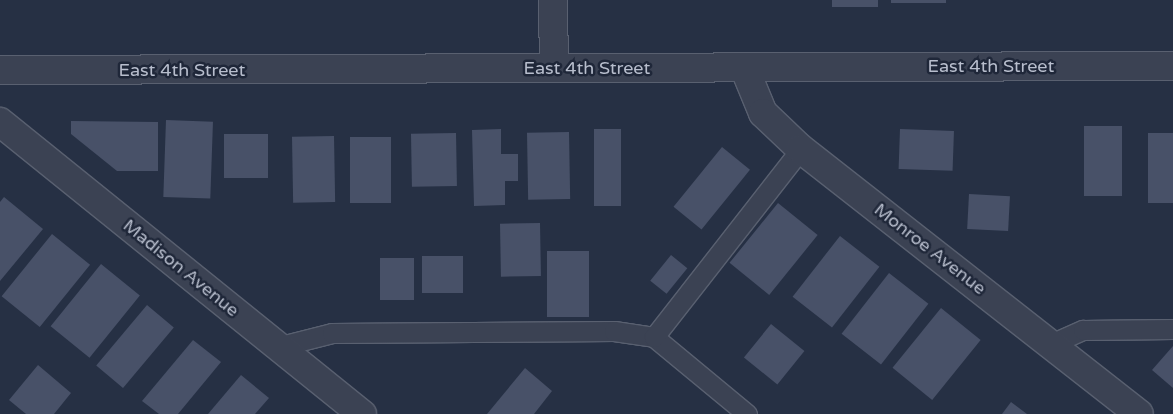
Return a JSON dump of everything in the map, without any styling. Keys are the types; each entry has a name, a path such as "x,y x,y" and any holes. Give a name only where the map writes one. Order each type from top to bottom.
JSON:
{"street":[{"path":"554,0 554,68"},
{"name":"Monroe Avenue","path":"744,66 763,113 801,149 1139,414"},
{"name":"East 4th Street","path":"0,70 1173,66"},
{"name":"Madison Avenue","path":"0,122 362,414"}],"lane":[{"path":"654,336 801,149"},
{"path":"1051,344 1082,330 1173,329"},
{"path":"277,346 332,333 614,331 654,336 747,414"}],"building":[{"path":"832,0 878,0 878,7 832,7"},
{"path":"891,0 946,0 946,3 891,3"},
{"path":"166,120 213,122 210,199 163,197"},
{"path":"71,121 158,122 158,171 117,171 71,134"},
{"path":"1084,126 1122,126 1122,196 1084,196"},
{"path":"501,129 501,154 518,154 518,181 505,181 505,205 474,206 472,130"},
{"path":"594,129 621,129 621,206 594,206"},
{"path":"900,129 954,131 953,171 899,169"},
{"path":"569,132 570,199 528,200 527,133"},
{"path":"456,133 457,186 412,187 411,134"},
{"path":"1148,133 1173,133 1173,203 1148,203"},
{"path":"224,134 268,134 268,178 224,178"},
{"path":"334,136 335,202 293,203 292,137"},
{"path":"350,137 391,137 391,203 350,203"},
{"path":"722,147 750,170 702,229 674,207"},
{"path":"969,194 1010,196 1008,231 967,229"},
{"path":"4,197 43,229 0,281 0,202"},
{"path":"778,203 818,235 769,295 730,263"},
{"path":"540,223 541,276 501,277 500,224"},
{"path":"52,234 90,265 40,327 2,296"},
{"path":"840,236 879,267 832,327 793,297"},
{"path":"547,251 589,251 589,317 547,317"},
{"path":"671,255 687,268 667,294 650,281"},
{"path":"422,256 463,256 463,293 422,293"},
{"path":"380,258 414,258 414,300 380,300"},
{"path":"101,264 140,295 90,358 51,326"},
{"path":"889,273 928,304 881,364 842,334"},
{"path":"147,305 174,327 123,388 96,366"},
{"path":"941,308 981,340 932,400 893,368"},
{"path":"771,324 804,351 777,384 744,357"},
{"path":"193,340 221,362 178,414 159,414 142,401"},
{"path":"1173,346 1173,388 1152,370"},
{"path":"38,365 71,393 54,414 26,414 9,400"},
{"path":"525,368 552,391 534,414 487,414"},
{"path":"241,375 269,398 255,414 208,414"},
{"path":"1011,402 1027,414 1002,414"}]}
